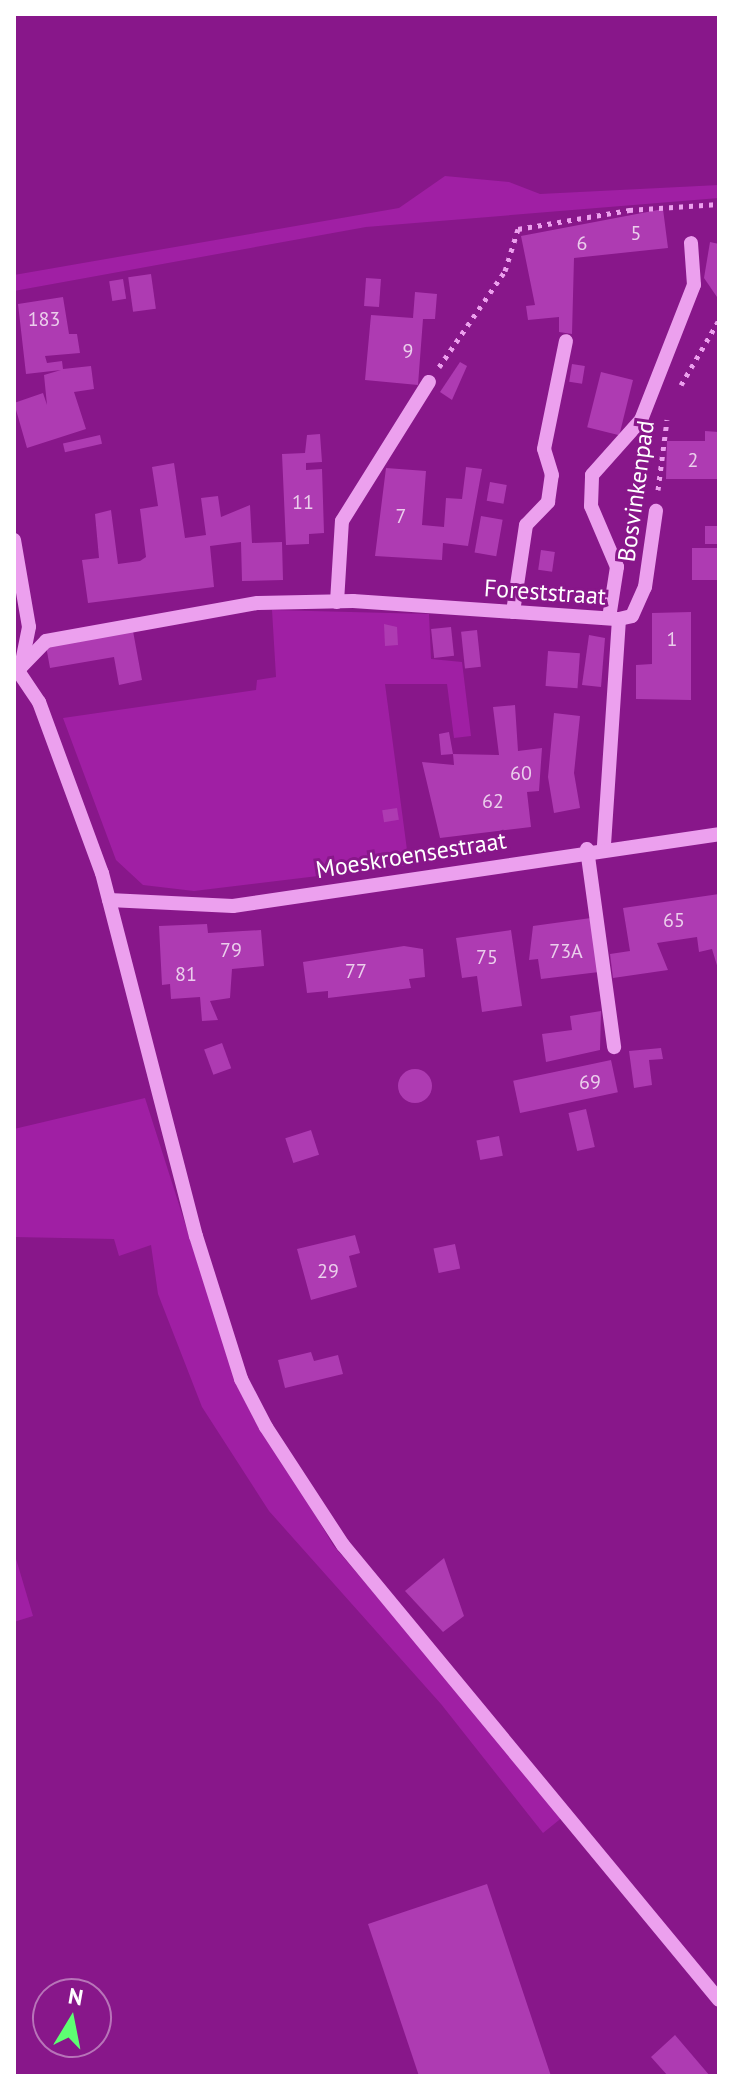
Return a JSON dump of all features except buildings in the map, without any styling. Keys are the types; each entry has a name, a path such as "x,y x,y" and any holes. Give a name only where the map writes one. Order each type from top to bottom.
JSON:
{"street":[{"path":"614,618 617,567 591,506 592,475 641,420 694,285 691,243"},
{"path":"513,612 526,525 548,502 552,475 544,449 566,341"},
{"path":"337,602 342,521 429,382"},
{"name":"Bosvinkenpad","path":"614,618 632,616 645,587 656,511"},
{"path":"14,540 29,627 17,666 109,900 224,1329 266,1427 343,1545 719,2000"},
{"name":"Foreststraat","path":"17,666 46,641 258,603 337,602 614,618 604,847"},
{"name":"Moeskroensestraat","path":"109,900 233,906 587,849 719,834"},
{"path":"587,849 614,1047"}],"path":[{"path":"429,382 505,271 518,229 629,210 719,204"},
{"name":"Bosvinkenpad","path":"675,396 719,320"},
{"name":"Bosvinkenpad","path":"656,511 670,408"}],"shaded area":[{"path":"445,176 509,182 540,194 719,185 719,198 366,227 14,291 14,275 399,208"},
{"path":"272,610 429,614 431,659 462,662 471,736 454,738 447,684 385,684 409,865 194,891 143,885 116,860 63,718 256,690 257,680 276,677"},
{"path":"145,1098 234,1377 333,1545 564,1816 543,1833 441,1704 269,1511 202,1407 158,1294 151,1245 119,1256 114,1239 14,1237 14,1129"},
{"path":"14,1552 33,1616 14,1622"}]}
